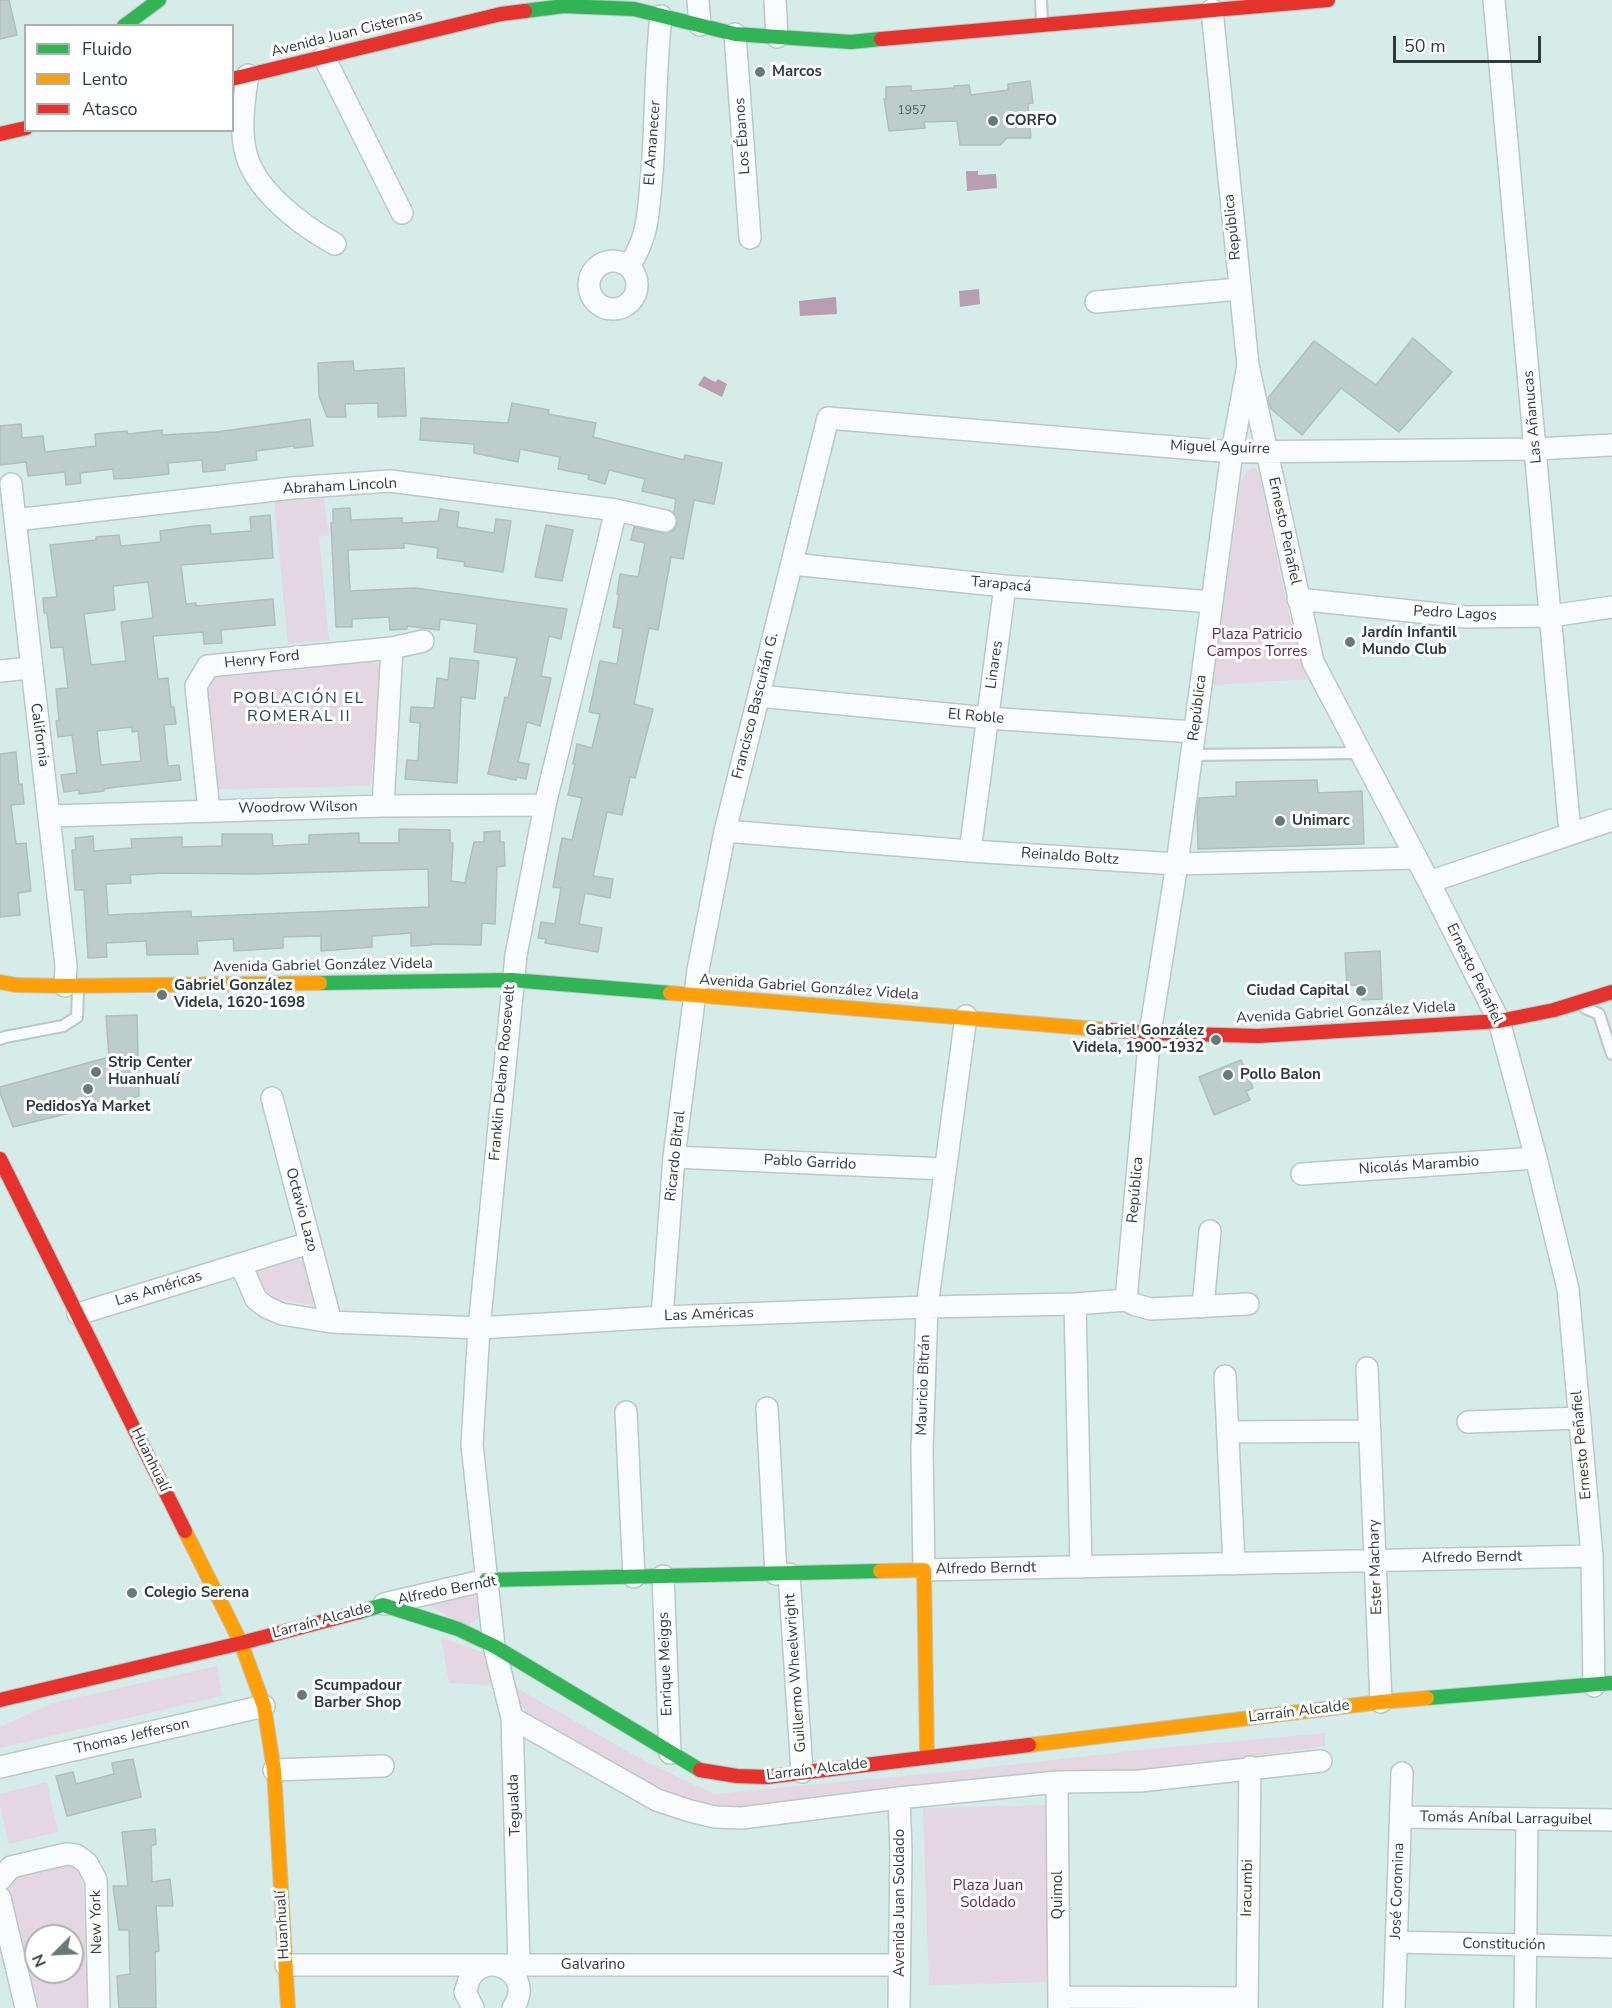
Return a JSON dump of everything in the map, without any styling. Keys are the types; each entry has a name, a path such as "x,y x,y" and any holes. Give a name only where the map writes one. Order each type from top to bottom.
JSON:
{"main road":[{"path":"127,24 159,0"},
{"name":"Avenida Juan Cisternas","path":"240,77 501,14 564,6 634,9 735,34 851,42 1295,1 1328,0"},
{"path":"3,136 23,123"},
{"name":"Avenida Gabriel González Videla","path":"0,982 16,985 72,986 512,980 1150,1033 1258,1036 1498,1021 1574,1004 1612,992"},
{"name":"Huanhualí","path":"0,1159 8,1198 78,1314 241,1643 264,1706 274,1770 288,2008"},
{"name":"Alfredo Berndt","path":"486,1580 924,1570"},
{"name":"Mauricio Bitrán","path":"924,1570 927,1756"},
{"name":"Larraín Alcalde","path":"0,1700 241,1643 382,1605 458,1629 494,1646 699,1770 737,1776 767,1777 1381,1702 1603,1685"}],"street":[{"path":"698,0 700,25"},
{"path":"775,0 777,37"},
{"name":"Las Añanucas","path":"1494,0 1570,833"},
{"name":"República","path":"1126,1299 1150,1033 1177,864 1232,452 1248,365 1212,10"},
{"name":"El Amanecer","path":"629,266 638,251 648,225 661,16"},
{"name":"Los Ébanos","path":"735,34 750,238"},
{"path":"324,57 402,213"},
{"path":"240,77 245,149 252,169 270,195 312,232 335,244"},
{"path":"1096,302 1239,289"},
{"name":"Ernesto Peñafiel","path":"1248,365 1313,662 1429,882 1498,1021 1536,1158 1568,1289 1603,1685"},
{"name":"Miguel Aguirre","path":"828,418 1232,452 1536,449 1612,445"},
{"name":"Francisco Bascuñán G.","path":"695,996 725,831 828,418"},
{"name":"Abraham Lincoln","path":"15,520 292,489 390,481 616,510 665,521"},
{"name":"California","path":"11,484 30,668 50,816 66,966 72,986"},
{"name":"Franklin Delano Roosevelt","path":"494,1646 472,1445 479,1328 512,980 545,806 616,510"},
{"name":"Tarapacá","path":"792,564 1005,586 1212,602"},
{"name":"Linares","path":"970,851 1005,586"},
{"name":"Pedro Lagos","path":"1298,599 1466,617 1551,616 1612,607"},
{"name":"Henry Ford","path":"209,811 196,686 208,666 392,648 423,641"},
{"path":"383,806 392,648"},
{"path":"0,671 30,668"},
{"name":"El Roble","path":"759,696 988,718 1194,732"},
{"name":"Woodrow Wilson","path":"50,816 383,806 545,806"},
{"path":"1429,882 1612,820"},
{"name":"Reinaldo Boltz","path":"725,831 970,851 1177,864 1416,858"},
{"name":"Ricardo Bitral","path":"662,1317 674,1157 695,996"},
{"name":"Mauricio Bitrán","path":"924,1570 922,1450 927,1307 966,1016"},
{"name":"Octavio Lazo","path":"272,1098 332,1322"},
{"name":"Pablo Garrido","path":"674,1157 945,1170"},
{"name":"Nicolás Marambio","path":"1302,1174 1536,1158"},
{"path":"1203,1307 1210,1231"},
{"name":"Las Américas","path":"78,1314 309,1243"},
{"name":"Las Américas","path":"241,1265 256,1299 266,1307 282,1314 332,1322 479,1328 662,1317 1075,1304 1126,1299 1136,1305 1151,1309 1248,1304"},
{"path":"1075,1304 1080,1567"},
{"name":"Ester Machary","path":"1367,1368 1381,1702"},
{"path":"1225,1376 1234,1564"},
{"name":"Guillermo Wheelwright","path":"767,1408 802,1772"},
{"path":"626,1412 634,1577"},
{"path":"1468,1422 1580,1418"},
{"path":"1228,1432 1370,1431"},
{"name":"Alfredo Berndt","path":"924,1570 1592,1556"},
{"name":"Enrique Meiggs","path":"663,1576 670,1753"},
{"name":"Alfredo Berndt","path":"382,1605 486,1580"},
{"name":"Tegualda","path":"494,1646 512,1718 509,1965"},
{"name":"Thomas Jefferson","path":"0,1767 264,1706"},
{"path":"512,1718 657,1800 715,1817 742,1818 899,1798 1057,1782 1140,1780 1321,1761"},
{"path":"274,1770 383,1766"},
{"name":"Iracumbi","path":"1247,2003 1250,1767"},
{"name":"José Coromina","path":"1394,2008 1402,1773"},
{"name":"Quimol","path":"1057,1782 1059,2002"},
{"name":"Avenida Juan Soldado","path":"899,1798 899,2008"},
{"name":"Tomás Aníbal Larraguibel","path":"1401,1817 1612,1820"},
{"path":"1525,2008 1527,1819"},
{"name":"New York","path":"0,1880 12,1867 66,1854 76,1856 87,1863 96,1880 99,2008"},
{"path":"0,1898 26,2008"},
{"name":"Constitución","path":"1396,1942 1612,1947"},
{"name":"Galvarino","path":"286,1965 900,1965"},
{"path":"465,1965 468,2003"},
{"path":"468,2003 471,1976 483,1966 509,1965 519,1985 519,2000 513,2008"},
{"path":"1059,2002 1247,2003"}],"lane":[{"path":"1041,0 1042,25"},
{"path":"1192,755 1360,753"},
{"path":"0,1040 5,1037 63,1026 77,1017 72,986"},
{"path":"1574,1004 1599,1014 1609,1038 1612,1054"}],"green space":[{"name":"Plaza Patricio Campos Torres","path":"1254,467 1259,472 1288,611 1307,679 1212,685 1241,481 1247,471"},
{"path":"324,498 329,535 319,537 329,640 288,644 274,502"},
{"path":"374,661 381,667 384,677 370,786 217,789 207,689 211,681 221,675"},
{"path":"308,1258 321,1307 262,1296 252,1269"},
{"path":"464,1591 477,1598 480,1617 466,1627 429,1605"},
{"path":"441,1637 487,1654 492,1678 489,1685 449,1683"},
{"path":"217,1666 222,1696 0,1748 0,1727 53,1703"},
{"path":"515,1687 645,1761 714,1794 1325,1733 1325,1746 1164,1769 1056,1775 742,1808 703,1806 653,1789 526,1715"},
{"path":"47,1782 58,1832 9,1844 0,1806 0,1794"},
{"name":"Plaza Juan Soldado","path":"1047,1805 1052,1982 929,1985 923,1808"},
{"path":"71,1861 82,1874 88,2008 32,2008 27,1984 84,1984 84,1924 24,1924 24,1971 5,1884 8,1878"}],"shaded area":[{"path":"966,171 978,171 978,175 996,174 997,188 967,191"},
{"path":"979,289 980,304 960,307 959,291"},
{"path":"836,297 837,314 800,316 799,301"},
{"path":"704,376 715,382 718,379 727,384 722,397 698,385"}],"building":[{"path":"0,0 9,0 17,35 0,39"},
{"path":"1030,81 1033,103 1028,104 1031,138 1007,138 1000,145 960,145 957,121 924,122 925,128 889,131 884,99 886,99 886,87 911,86 911,91 969,85 971,95 1008,90 1008,84"},
{"path":"1413,338 1452,372 1399,432 1341,388 1302,435 1271,409 1268,398 1314,341 1376,385"},
{"path":"353,361 354,371 404,368 406,416 378,417 378,403 345,404 346,417 327,417 319,396 318,363"},
{"path":"512,403 549,410 548,414 596,423 593,437 684,460 685,455 722,463 714,504 694,500 683,559 671,557 658,630 649,628 634,704 653,709 635,778 630,777 622,815 607,812 593,876 613,879 610,898 585,893 579,924 602,928 598,952 545,943 546,939 538,938 541,922 555,924 561,888 553,887 562,838 572,840 582,798 568,795 575,764 573,764 577,744 592,748 600,714 589,712 600,661 617,664 623,629 613,627 620,574 638,577 645,543 631,540 634,527 663,533 674,530 677,523 674,512 676,499 642,491 645,479 609,470 605,484 588,479 589,475 558,469 560,457 520,449 518,462 474,453 474,444 420,440 421,418 508,423"},
{"path":"310,419 313,446 256,451 257,460 225,464 225,470 203,472 202,460 168,463 169,474 114,479 113,469 80,473 81,483 66,485 65,472 28,476 26,462 0,465 0,426 21,424 22,438 43,436 45,452 96,446 95,434 127,431 128,434 162,430 162,435 216,432"},
{"path":"350,508 351,520 402,518 402,523 438,521 440,509 459,512 457,527 494,533 496,519 511,521 503,572 464,566 465,562 437,558 438,548 404,543 404,548 348,550 350,591 415,588 567,609 561,639 549,636 541,676 551,678 540,726 527,722 518,762 529,764 526,779 517,777 516,780 488,774 505,697 508,698 517,658 474,652 477,624 440,619 439,630 407,626 407,629 390,630 389,617 352,619 352,627 336,627 331,523 333,523 333,509"},
{"path":"270,515 273,558 181,565 186,604 196,603 196,606 273,599 275,625 221,630 222,643 204,644 203,632 153,636 158,679 168,678 171,707 174,707 176,724 164,725 168,766 179,765 181,780 116,787 79,794 79,790 64,792 61,775 77,773 72,735 58,737 56,721 59,720 56,689 68,688 63,647 51,648 47,613 44,613 43,598 57,597 50,545 119,535 121,546 161,542 160,531 195,526 210,525 211,534 251,531 250,517","holes":["148,582 153,618 121,622 126,661 91,665 84,614 115,610 113,586","132,727 132,732 138,731 141,761 101,765 97,731"]},
{"path":"546,525 573,530 562,581 535,577"},
{"path":"450,658 479,661 475,699 461,697 457,783 405,779 407,760 418,761 420,723 410,722 411,707 434,708 437,678 448,680"},
{"path":"16,752 19,785 22,784 24,804 11,805 16,844 26,843 31,891 18,893 20,915 0,917 0,754"},
{"name":"Unimarc","path":"1317,780 1318,793 1362,791 1364,844 1198,849 1199,798 1236,796 1236,782"},
{"path":"399,829 450,830 450,843 453,843 451,881 465,883 474,842 484,842 484,832 500,831 500,842 504,842 505,866 497,867 495,924 482,923 481,945 411,946 411,933 372,936 372,947 321,951 321,936 283,937 283,948 234,951 233,939 197,941 198,954 147,955 146,941 106,943 107,957 88,958 84,890 75,890 72,850 76,850 75,838 93,836 94,851 132,848 131,839 182,837 182,847 222,846 222,834 272,834 273,846 309,844 309,835 359,833 359,843 399,843","holes":["428,869 429,907 191,917 191,911 108,915 106,884 131,883 130,875 163,873 255,874"]},
{"path":"1380,951 1382,999 1362,1000 1362,985 1347,985 1345,953"},
{"name":"Strip Center Huanhualí","path":"137,1015 139,1096 13,1127 0,1093 0,1087 109,1057 106,1016"},
{"path":"1241,1060 1253,1088 1246,1091 1250,1100 1214,1115 1199,1077"},
{"path":"133,1759 141,1797 67,1816 56,1776 73,1772 76,1784 114,1774 112,1763"},
{"path":"155,1829 156,1844 151,1846 152,1882 170,1879 173,1906 156,1906 159,1951 155,1952 156,2008 119,2008 117,1976 130,1974 129,1930 119,1930 113,1886 128,1886 122,1832"}],"traffic: fast":[{"path":"127,24 159,0"},
{"path":"525,11 564,6 634,9 735,34 851,42 881,39"},
{"path":"320,983 512,980 670,993"},
{"path":"486,1580 880,1571"},
{"path":"359,1612 383,1605 458,1629 494,1646 700,1770"},
{"path":"1427,1698 1612,1683"}],"traffic: slow":[{"path":"0,982 16,985 65,986 320,983"},
{"path":"670,993 1109,1030"},
{"path":"185,1531 241,1643 264,1706 274,1770 288,2008"},
{"path":"880,1571 924,1570 927,1756"},
{"path":"1029,1745 1427,1698"}],"traffic: jam":[{"path":"881,39 1328,0"},
{"path":"234,79 501,14 525,11"},
{"path":"0,134 24,128"},
{"path":"1109,1030 1258,1036 1499,1021 1554,1010 1612,992"},
{"path":"0,1159 185,1531"},
{"path":"0,1700 241,1643 359,1612"},
{"path":"700,1770 737,1776 767,1777 1029,1745"}],"place":[{"name":"Marcos","path":"760,72"},
{"name":"CORFO","path":"993,121"},
{"name":"Jardín Infantil Mundo Club","path":"1350,642"},
{"name":"Unimarc","path":"1280,821"},
{"name":"Ciudad Capital","path":"1361,991"},
{"name":"Gabriel González Videla, 1620-1698","path":"162,995"},
{"name":"Gabriel González Videla, 1900-1932","path":"1216,1040"},
{"name":"Strip Center Huanhualí","path":"96,1072"},
{"name":"Pollo Balon","path":"1228,1075"},
{"name":"PedidosYa Market","path":"88,1089"},
{"name":"Colegio Serena","path":"132,1593"},
{"name":"Scumpadour Barber Shop","path":"302,1695"}],"district":[{"name":"POBLACIÓN EL ROMERAL II","path":"299,708"}]}
